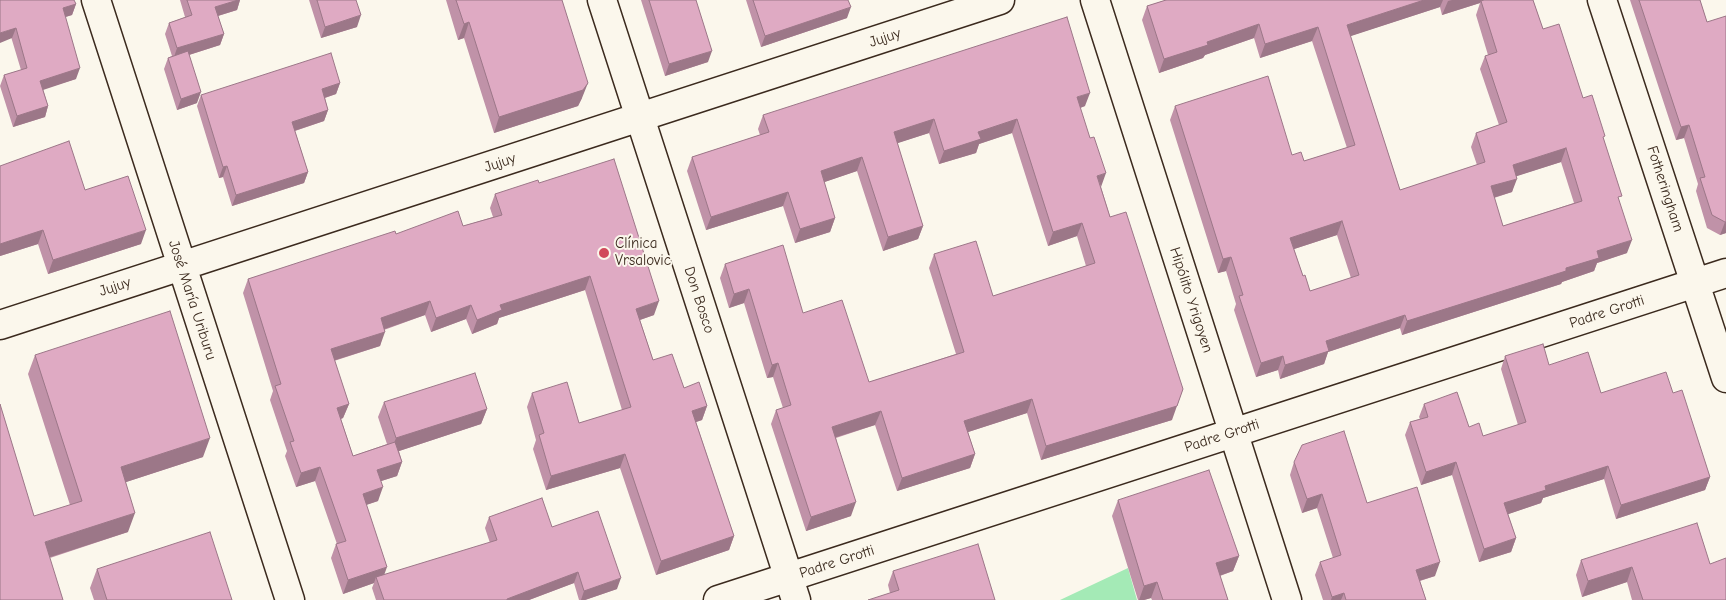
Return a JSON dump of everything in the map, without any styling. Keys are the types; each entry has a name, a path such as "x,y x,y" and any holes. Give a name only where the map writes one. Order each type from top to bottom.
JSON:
{"street":[{"name":"José María Uriburu","path":"96,0 180,266 290,600"},
{"name":"Don Bosco","path":"602,0 792,589"},
{"name":"Jujuy","path":"0,325 1000,0"},
{"name":"Hipólito Yrigoyen","path":"1095,0 1287,600"},
{"name":"Fotheringham","path":"1602,0 1726,378"},
{"name":"Padre Grotti","path":"718,600 792,589 1234,432 1726,273"}],"green space":[{"path":"1128,568 1137,600 1060,600"}],"building":[{"path":"0,0 74,0 76,4 63,8 80,68 40,81 48,106 17,116 4,75 27,68 16,28 0,33"},
{"path":"187,0 238,0 215,7 224,34 177,48 169,23 192,15"},
{"path":"317,0 356,0 361,15 325,27"},
{"path":"456,0 562,0 588,83 583,90 499,117 469,22 464,24"},
{"path":"649,0 696,0 712,51 669,64"},
{"path":"753,0 848,0 851,7 765,36"},
{"path":"1166,0 1424,0 1347,25 1400,190 1485,162 1476,133 1507,122 1485,56 1497,52 1481,1 1533,0 1543,29 1559,24 1583,98 1592,95 1622,196 1618,197 1632,240 1597,251 1599,258 1566,268 1566,271 1407,321 1405,315 1326,341 1329,351 1285,365 1283,356 1261,363 1239,296 1243,295 1231,257 1223,259 1175,106 1268,76 1292,155 1301,152 1304,161 1355,145 1318,27 1265,44 1259,24 1207,42 1208,45 1164,59 1147,6","holes":["1566,148 1582,201 1503,226 1491,186 1517,179 1513,165","1342,221 1359,275 1310,291 1290,238"]},
{"path":"1639,0 1700,0 1707,22 1726,16 1726,222 1712,215 1700,178 1705,177 1689,125 1681,127"},
{"path":"1067,17 1090,93 1077,97 1090,138 1094,137 1106,173 1097,176 1110,217 1126,212 1183,389 1177,406 1046,446 1032,399 964,421 975,454 902,478 881,411 832,427 856,502 811,517 776,410 791,405 778,363 772,365 749,289 734,294 725,264 783,245 803,313 842,300 869,382 964,352 934,254 976,241 993,296 1095,263 1082,223 1053,232 1017,119 978,132 981,139 944,151 934,119 894,132 923,226 888,237 862,157 821,171 835,218 800,229 788,192 711,217 692,157 769,132 763,115"},
{"path":"188,51 201,92 181,99 168,58"},
{"path":"331,53 340,83 322,89 328,110 292,122 308,172 236,195 227,166 223,167 201,95"},
{"path":"69,141 85,190 128,176 146,230 53,260 43,230 0,244 0,166"},
{"path":"614,159 659,301 636,309 653,360 672,354 684,388 699,382 707,406 692,411 734,536 661,561 625,454 551,476 539,435 544,433 532,393 567,382 579,423 631,407 590,276 500,305 502,310 477,320 471,305 436,318 430,301 381,318 385,332 331,349 349,404 337,408 353,456 395,442 402,462 377,470 383,487 363,494 387,567 348,580 336,544 346,541 320,467 301,473 290,442 294,441 275,386 281,384 248,279 395,231 396,234 458,211 463,226 502,215 495,194 538,180 539,183"},
{"path":"170,311 210,438 121,467 135,513 45,542 63,600 0,600 0,404 34,516 82,501 35,355"},
{"path":"1543,344 1549,365 1588,352 1601,393 1666,372 1673,393 1682,390 1710,477 1621,505 1608,466 1545,486 1546,490 1504,503 1516,538 1484,549 1456,462 1426,472 1410,422 1428,417 1424,404 1457,392 1469,427 1479,423 1483,436 1526,422 1505,356"},
{"path":"475,373 487,409 396,438 384,402"},
{"path":"1344,431 1367,503 1417,487 1440,562 1416,570 1426,600 1346,600 1344,593 1332,597 1320,562 1341,555 1322,494 1307,499 1294,462 1302,445"},
{"path":"1209,470 1239,556 1216,563 1228,600 1163,600 1157,582 1144,586 1118,500"},
{"path":"542,498 552,527 598,511 621,578 584,591 578,572 507,600 384,600 376,577 497,540 489,517"},
{"path":"1697,523 1710,564 1726,558 1726,600 1643,600 1632,567 1588,581 1581,560"},
{"path":"210,532 232,600 107,600 97,569"},
{"path":"978,544 995,600 868,600 899,590 893,571"}],"place":[{"name":"Clínica Vrsalovic","path":"604,253"}]}
